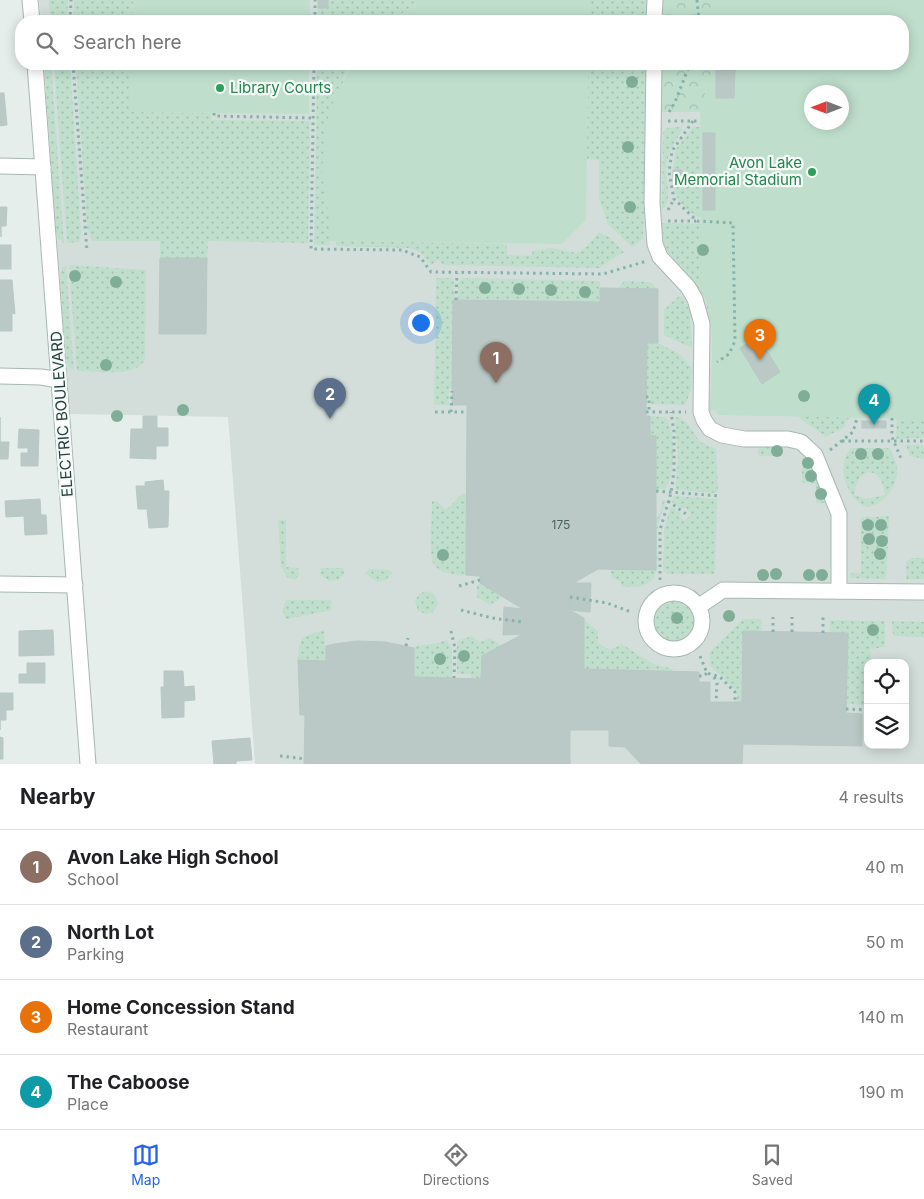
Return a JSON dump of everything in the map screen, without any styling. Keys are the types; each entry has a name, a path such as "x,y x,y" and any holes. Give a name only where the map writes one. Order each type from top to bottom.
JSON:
{"street":[{"path":"30,0 31,15"},
{"path":"654,15 655,0"},
{"name":"ELECTRIC BOULEVARD","path":"35,70 88,764"},
{"path":"654,70 653,220 655,244 660,257 688,287 695,298 702,324 701,412 710,429 722,435 744,439 793,440 801,442 815,455 839,514 838,591"},
{"path":"0,166 43,167"},
{"path":"0,376 42,377 59,380"},
{"path":"0,584 75,585"},
{"path":"698,607 723,590 924,592"}],"path":[{"path":"70,15 71,0"},
{"path":"314,15 315,0"},
{"path":"697,0 698,15"},
{"path":"73,70 87,251"},
{"path":"314,70 311,249 402,250 420,257 432,272 457,273 603,274 660,257"},
{"path":"688,70 676,102 663,121 700,121"},
{"path":"214,113 214,116 313,118"},
{"path":"693,121 672,151 669,172 674,199 697,221"},
{"path":"653,220 733,222 735,341 729,354 719,362 701,362"},
{"path":"456,300 457,273"},
{"path":"451,412 452,391"},
{"path":"646,397 649,397 648,412 692,412"},
{"path":"435,412 467,412"},
{"path":"660,580 660,530 671,493 675,452 671,412"},
{"path":"829,451 853,432 857,418"},
{"path":"892,418 894,441 902,461"},
{"path":"842,441 924,441"},
{"path":"656,491 720,496"},
{"path":"668,501 686,514"},
{"path":"459,586 480,580"},
{"path":"570,597 607,603 631,612"},
{"path":"461,610 492,618 523,622"},
{"path":"772,632 773,617"},
{"path":"792,617 792,632"},
{"path":"823,617 823,633"},
{"path":"451,631 455,648 454,678"},
{"path":"406,646 408,638"},
{"path":"700,656 707,673 720,678 735,692 735,702"},
{"path":"699,676 704,676 707,673"},
{"path":"714,676 717,682 716,702"},
{"path":"846,709 864,710"},
{"path":"280,756 304,759"}],"shaded area":[{"path":"39,0 924,0 924,764 255,764 228,417 70,414 44,70 909,70 909,15 40,15"}],"green space":[{"path":"49,0 68,0 67,15 50,15"},
{"path":"74,0 133,0 132,15 73,15"},
{"path":"133,0 310,0 310,15 132,15"},
{"path":"328,0 423,0 399,15 318,15 318,8 328,8"},
{"path":"423,0 589,0 589,15 399,15"},
{"path":"589,0 647,0 649,15 589,15"},
{"path":"655,0 711,0 711,15 654,15"},
{"name":"Avon Lake Memorial Stadium","path":"711,0 924,0 924,419 718,415 715,410 710,411 712,333 707,303 702,293 700,112 710,70 909,70 909,15 711,15"},
{"path":"44,70 51,70 64,243 59,239 56,232"},
{"path":"54,70 70,70 81,234 79,242 67,243"},
{"path":"76,70 132,70 131,112 211,113 211,120 310,121 308,243 208,241 207,258 160,258 160,241 92,241 87,227"},
{"name":"Library Courts","path":"132,70 309,70 309,114 131,112"},
{"path":"317,70 348,70 344,76 325,195 329,215 329,245 314,245"},
{"path":"349,70 588,70 586,220 562,244 329,241 329,215 322,175 324,139 330,109"},
{"path":"588,70 649,70 643,239 632,247 608,224 599,198 599,160 587,159"},
{"path":"654,70 710,70 700,112 653,112"},
{"path":"681,127 682,130 668,158 666,169 668,200 662,211 663,132 667,128"},
{"path":"693,127 700,127 701,218 681,204 673,181 682,181 682,170 673,170 676,149"},
{"path":"661,223 712,224 711,327 705,297 665,249"},
{"path":"599,232 609,237 624,252 599,268 444,265 438,260 431,265 421,253 410,248 336,246 336,241 507,244 507,255 531,256 533,251 552,248 576,253 585,248"},
{"path":"66,265 74,371 69,367 66,360 60,276 62,268"},
{"path":"69,265 146,270 145,359 141,365 134,369 115,372 77,371"},
{"path":"436,278 451,278 455,283 452,388 449,388 449,405 434,405"},
{"path":"463,278 600,281 600,302 458,300 458,283"},
{"path":"624,281 650,282 658,289 618,289"},
{"path":"680,295 690,310 692,348 664,335 664,310"},
{"path":"647,343 658,343 681,355 692,368 691,390 685,405 650,404 650,395 646,395"},
{"path":"924,392 924,438 896,439 897,413"},
{"path":"798,415 852,418 845,422 845,427 825,437 802,421"},
{"path":"650,416 665,417 669,422 671,430 673,453 671,476 665,489 656,489 656,436 650,435"},
{"path":"675,417 684,420 701,442 716,449 718,491 715,493 675,490 678,460"},
{"path":"761,445 779,445 783,453 781,456 759,456 757,451"},
{"path":"906,445 924,445 924,459 910,456"},
{"path":"851,448 890,448 897,467 896,481 889,493 879,503 866,507 859,503 848,489 843,471 846,455","holes":["869,472 881,480 885,495 866,499 855,495 857,484 862,475"]},
{"path":"808,455 827,503 816,503 816,483 804,483 802,481 802,458"},
{"path":"462,494 468,494 466,575 457,575 446,573 437,568 432,560 432,501 437,501 446,510"},
{"path":"674,496 717,499 715,574 667,574 663,570 664,529 671,506 681,513 680,517 685,521 691,514 686,508 680,508 672,502"},
{"path":"663,499 666,501 659,519 657,531 657,563 656,572 653,579 647,584 623,587 619,581 611,577 611,569 656,570 656,521"},
{"path":"889,516 886,579 850,578 850,573 861,573 861,518"},
{"path":"278,520 286,520 286,567 298,568 299,575 295,580 287,577 281,567"},
{"path":"912,558 924,558 924,579 906,579 906,562"},
{"path":"321,568 343,568 345,573 339,580 329,581 320,574"},
{"path":"370,569 389,570 392,573 386,580 377,582 365,573"},
{"path":"480,583 503,597 490,605 477,597 477,586"},
{"path":"427,591 435,595 438,604 433,612 426,614 418,611 415,601 419,594"},
{"path":"670,598 678,598 687,602 693,608 697,621 693,634 687,640 678,644 670,644 661,640 655,634 651,625 651,617 655,608 661,602"},
{"path":"287,600 331,600 331,610 287,619 283,610"},
{"path":"743,619 761,619 762,631 743,631 742,702 737,702 737,691 710,666 710,652"},
{"path":"584,620 598,631 598,643 610,650 622,644 653,664 673,669 672,671 584,669"},
{"path":"830,620 885,621 885,647 871,649 871,659 864,659 864,705 847,704 848,634 829,631"},
{"path":"892,621 924,622 924,637 893,636"},
{"path":"324,630 326,661 298,660 299,647 303,637"},
{"path":"472,636 479,642 490,638 502,646 482,656 481,679 471,678 471,674 457,674 457,641"},
{"path":"446,640 452,649 452,678 414,677 415,647"}],"building":[{"path":"318,0 328,0 328,8 318,8"},
{"path":"716,70 735,70 734,98 716,98"},
{"path":"0,93 4,93 7,125 0,126"},
{"path":"703,133 715,133 715,210 703,210"},
{"path":"673,170 682,170 683,181 673,181"},
{"path":"0,207 7,207 6,226 1,226 1,237"},
{"path":"0,245 11,245 11,269 0,269"},
{"path":"160,258 207,258 206,334 159,334"},
{"path":"0,280 12,280 15,314 12,313 12,331 0,331"},
{"path":"600,288 658,289 658,343 647,343 646,416 650,416 650,435 656,436 656,570 598,569 570,585 569,610 584,618 584,669 699,672 699,682 710,682 710,702 742,702 743,631 848,633 846,713 862,714 862,746 743,744 742,764 641,764 625,747 609,746 609,730 570,730 570,764 304,764 305,715 300,715 298,660 326,661 326,646 334,644 357,641 385,642 414,648 414,677 481,679 482,656 523,634 523,609 480,583 480,576 466,575 467,405 452,405 453,300 600,302"},
{"path":"758,337 780,372 762,384 740,348"},
{"path":"143,416 157,416 157,428 168,428 168,446 156,446 156,459 130,458 131,429 143,429"},
{"path":"862,421 886,421 886,428 862,428"},
{"path":"19,429 39,430 38,466 21,466 21,453 28,453 28,448 18,448"},
{"path":"0,442 9,442 8,459 0,459"},
{"path":"163,480 164,491 169,491 168,527 149,528 147,509 138,509 136,486 145,486 145,482"},
{"path":"40,499 41,515 46,515 47,534 25,535 24,516 6,517 5,501"},
{"path":"573,583 591,583 590,612 569,610 570,585"},
{"path":"504,607 523,609 523,634 503,635"},
{"path":"53,630 54,655 19,656 19,631"},
{"path":"27,663 45,663 45,683 19,683 19,674 27,674"},
{"path":"164,671 183,671 184,687 194,686 195,700 184,701 184,717 162,718 161,687 164,687"},
{"path":"0,693 13,693 13,710 6,710 6,720 0,720"},
{"path":"0,737 3,738 3,759 0,759"},
{"path":"250,738 252,760 236,761 236,764 214,764 212,741"}],"place":[{"name":"Library Courts","path":"220,88"},
{"name":"Avon Lake Memorial Stadium","path":"812,172"},
{"name":"Home Concession Stand","path":"760,360"},
{"name":"Avon Lake High School","path":"496,383"},
{"name":"North Lot","path":"330,419"},
{"name":"The Caboose","path":"874,425"}]}
